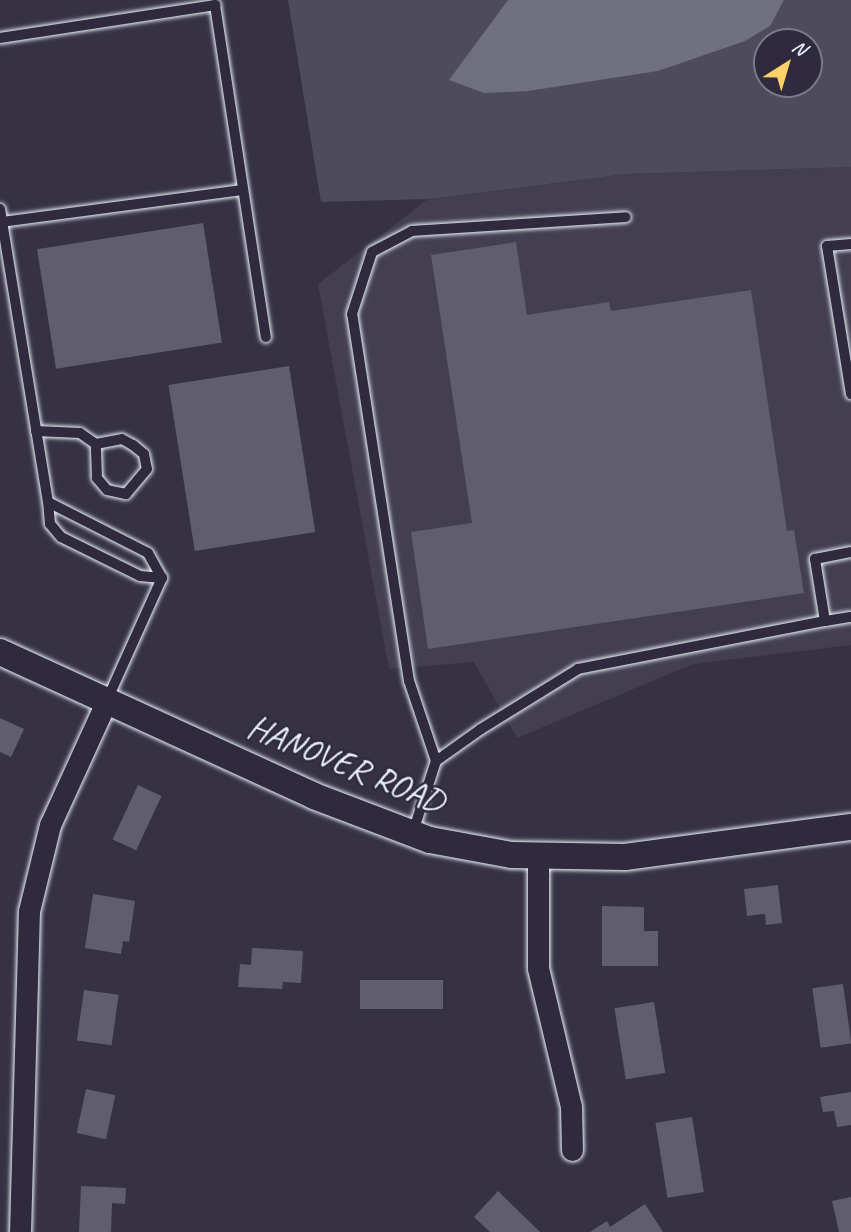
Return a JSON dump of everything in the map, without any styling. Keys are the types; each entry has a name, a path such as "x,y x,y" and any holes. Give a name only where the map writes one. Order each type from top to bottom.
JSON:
{"street":[{"name":"HANOVER ROAD","path":"0,652 108,698 314,796 412,834 538,857 625,857 851,827"},
{"path":"20,1232 29,911 50,825 108,698"},
{"path":"538,857 538,968 571,1107 572,1150"}],"lane":[{"path":"0,38 215,5 266,337"},
{"path":"2,222 243,190"},
{"path":"0,209 50,524 61,537 140,576 162,578"},
{"path":"412,834 436,761 409,681 352,314 372,252 412,231 626,217"},
{"path":"851,244 827,246 851,394"},
{"path":"36,431 80,433 96,444 122,439 144,454 147,469 126,494 107,490 97,478 96,444"},
{"path":"48,502 148,553 162,578"},
{"path":"825,621 815,558 851,552"},
{"path":"108,698 162,578"},
{"path":"436,761 578,669 851,617"}],"shaded area":[{"path":"288,0 851,0 851,167 626,174 428,199 321,202"},
{"path":"851,167 851,645 693,664 517,738 474,662 389,669 318,284 428,199 626,174"}],"water":[{"path":"508,0 784,0 770,26 753,28 753,36 745,41 658,71 528,91 484,93 449,80"}],"building":[{"path":"203,223 222,343 56,369 37,249"},
{"path":"516,242 527,315 609,302 611,311 751,290 787,531 794,530 804,593 428,649 411,532 472,523 431,255"},
{"path":"289,366 315,532 195,551 169,385"},
{"path":"0,718 24,729 11,757 0,752"},
{"path":"138,785 162,796 136,850 113,839"},
{"path":"778,885 782,923 766,925 765,914 747,916 744,889"},
{"path":"93,894 135,901 129,942 123,941 121,954 85,948"},
{"path":"602,906 644,907 644,931 658,931 658,966 602,966"},
{"path":"252,948 303,951 301,983 283,982 282,989 238,987 240,964 251,965"},
{"path":"360,980 443,980 443,1009 360,1009"},
{"path":"843,984 851,1043 821,1048 812,988"},
{"path":"84,990 119,995 112,1045 77,1041"},
{"path":"654,1002 665,1073 626,1079 614,1008"},
{"path":"86,1089 115,1095 106,1139 77,1133"},
{"path":"851,1092 851,1125 837,1127 834,1111 823,1112 820,1097"},
{"path":"692,1117 704,1192 667,1198 655,1123"},
{"path":"81,1186 126,1188 125,1204 112,1203 111,1232 79,1232"},
{"path":"498,1191 540,1232 490,1232 474,1217"},
{"path":"851,1197 851,1232 839,1232 832,1201"},
{"path":"645,1204 663,1232 590,1232 607,1221 610,1227"}]}
